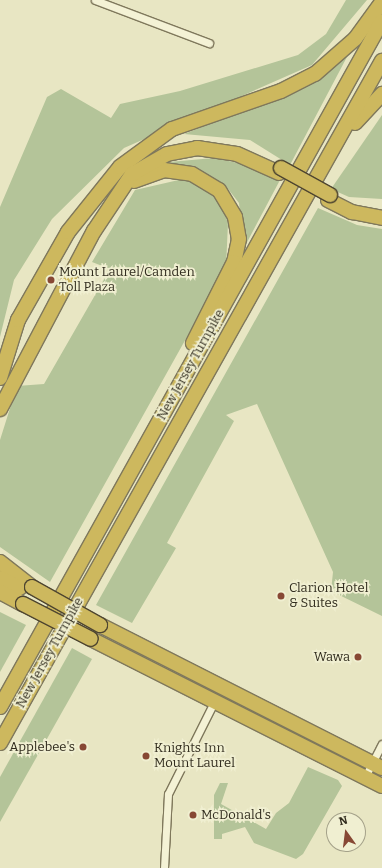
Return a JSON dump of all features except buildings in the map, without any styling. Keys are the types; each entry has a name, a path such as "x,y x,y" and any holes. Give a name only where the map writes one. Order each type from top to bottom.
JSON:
{"highway":[{"path":"0,378 18,320 68,232 120,167 159,136 199,118 287,89 321,70 363,30 382,2"},
{"name":"New Jersey Turnpike","path":"0,707 382,22"},
{"name":"New Jersey Turnpike","path":"0,743 382,61"},
{"path":"282,240 295,228 353,125 382,94"},
{"path":"96,197 142,158 187,141 232,144 352,212 382,218"},
{"path":"0,409 21,365 112,202 125,182 140,168 186,149 216,149 237,154 280,170"},
{"path":"112,202 142,176 164,170 185,172 219,190 238,224 238,246 231,269 172,385 150,438"},
{"path":"329,198 350,205 382,211"},
{"path":"0,368 8,356"},
{"path":"0,396 21,365"},
{"path":"0,562 28,594"},
{"path":"0,578 28,594 91,638 374,782"},
{"path":"0,592 28,594 64,607 379,767"}],"street":[{"path":"95,0 209,43"},
{"path":"164,868 168,794 214,700"},
{"path":"374,782 379,767 382,744"},
{"path":"374,782 379,767"}],"green space":[{"path":"346,0 367,0 312,65 124,148 52,219 14,280 0,337 0,207 47,97 61,89 111,118 120,104 180,91 298,55 326,34"},
{"path":"348,55 290,165 250,140 184,134 291,92"},
{"path":"382,115 382,199 349,197 331,189"},
{"path":"214,158 248,165 280,180 244,248 239,203 225,185 199,170 169,162"},
{"path":"183,179 218,193 228,223 226,267 50,582 0,547 0,440 17,386 44,384 110,269 92,262 135,190"},
{"path":"318,208 357,225 382,229 382,616 331,591 333,572 257,404 226,415 234,421 167,543 176,548 132,623 96,605"},
{"path":"0,612 26,625 0,672"},
{"path":"72,648 92,659 0,822 0,777"},
{"path":"308,767 338,780 342,786 303,854 296,859 254,843 245,827 222,834 222,839 214,839 214,795 220,783 228,783 221,804 266,829 276,813 289,803"}],"place":[{"name":"Mount Laurel/Camden Toll Plaza","path":"51,280"},
{"name":"Clarion Hotel & Suites","path":"281,596"},
{"name":"Wawa","path":"358,657"},
{"name":"Applebee's","path":"83,747"},
{"name":"Knights Inn Mount Laurel","path":"146,756"},
{"name":"McDonald's","path":"193,815"}]}
